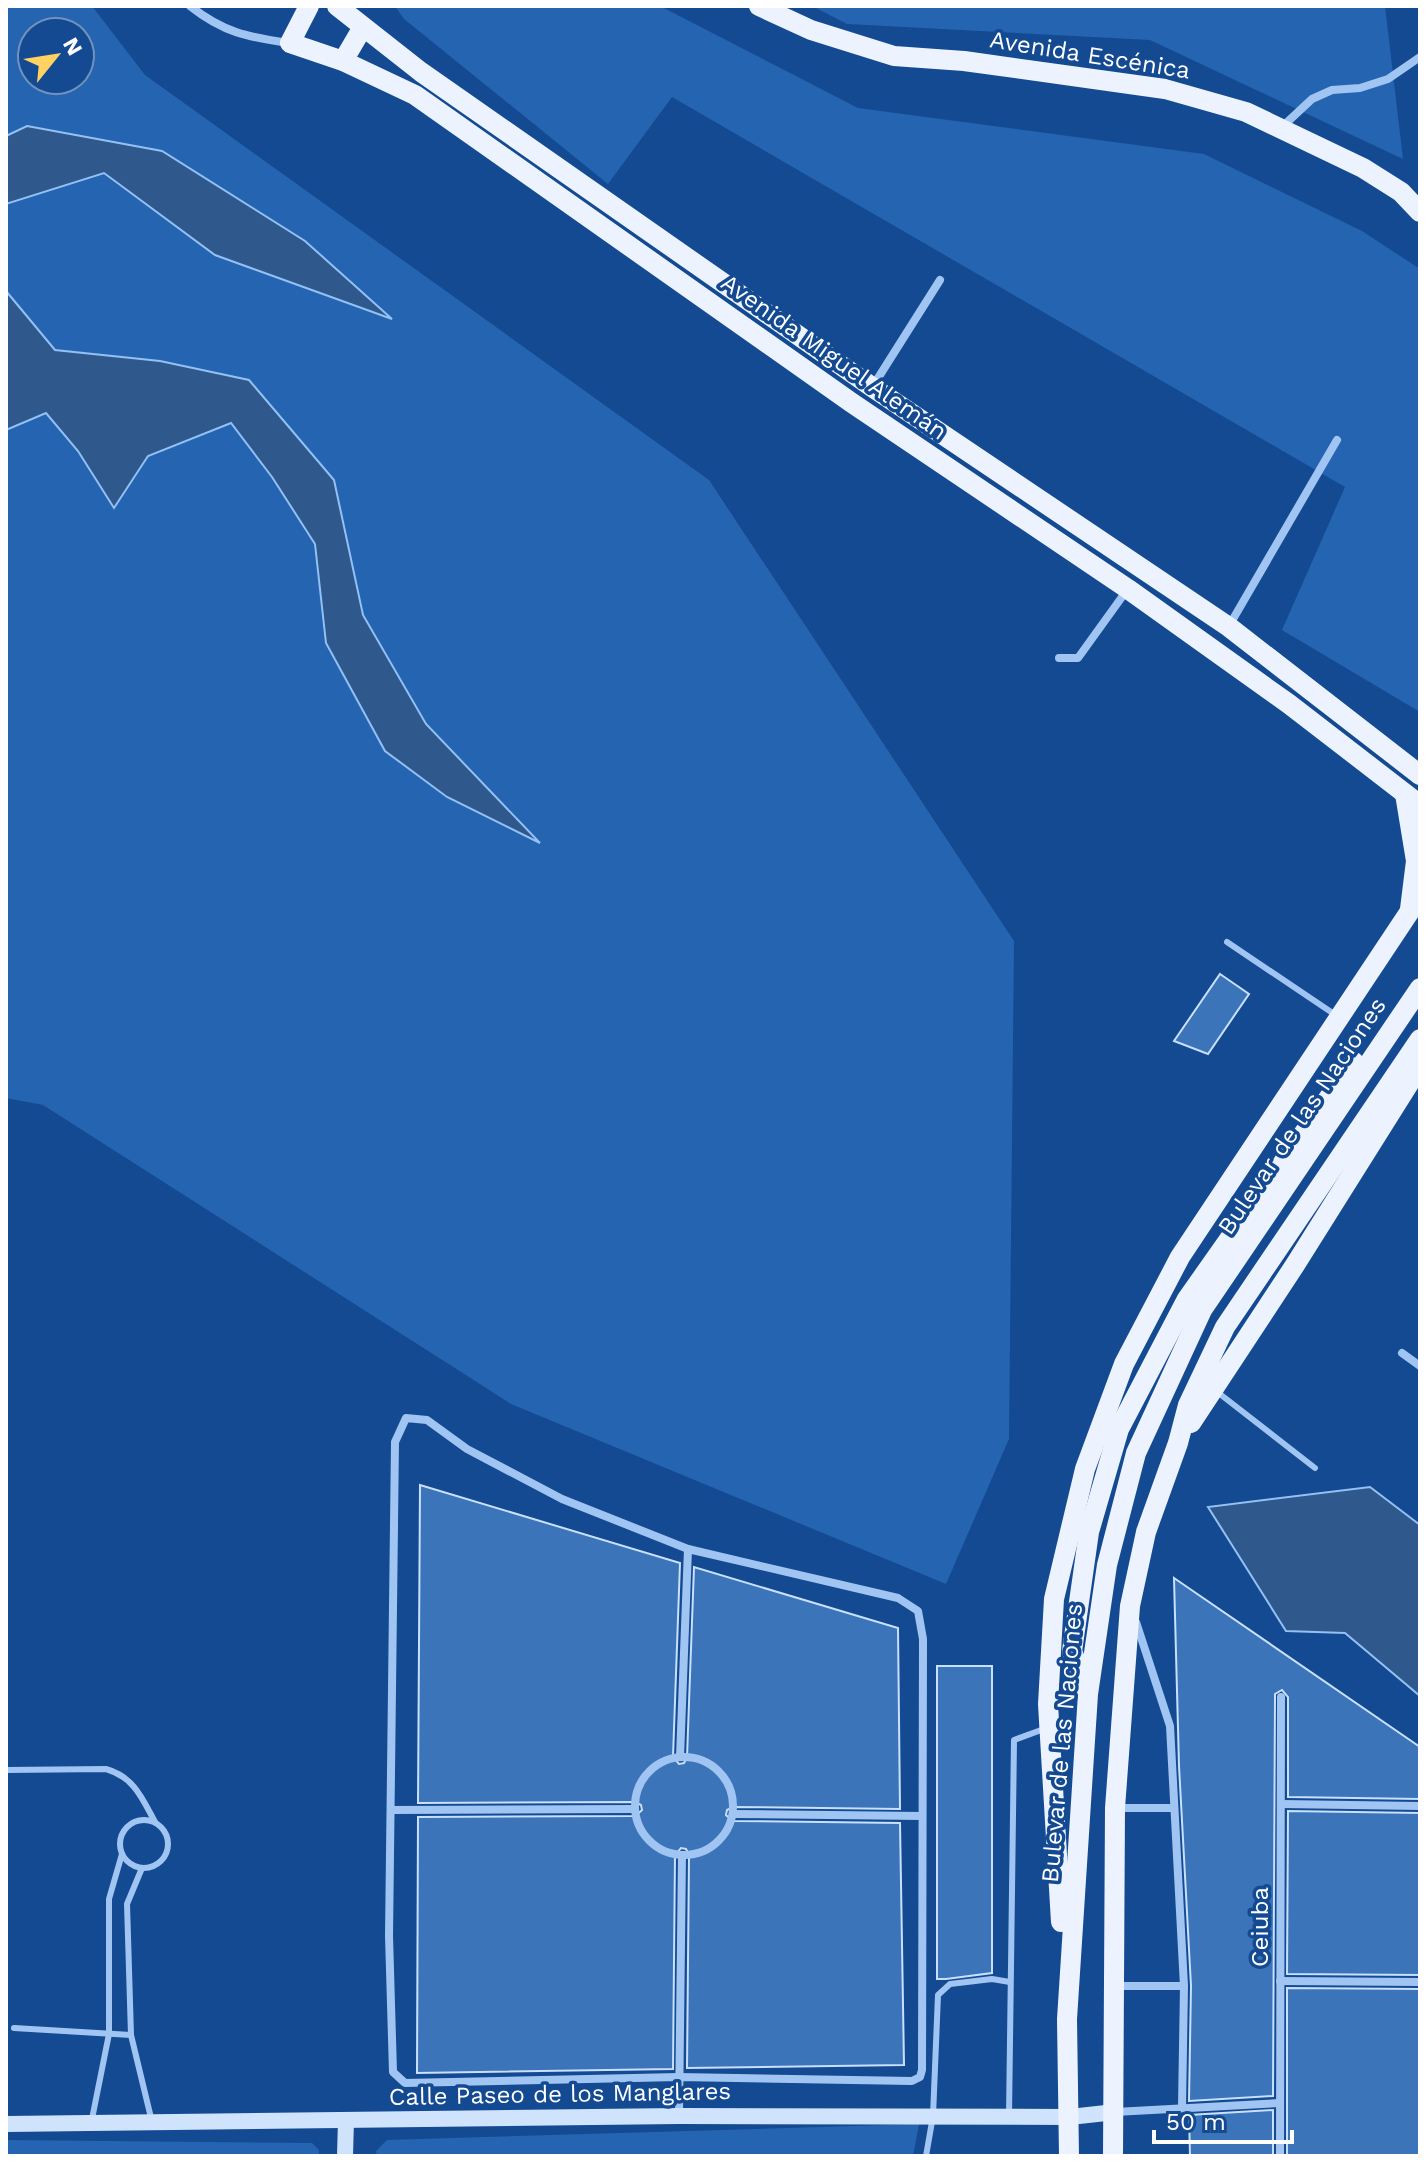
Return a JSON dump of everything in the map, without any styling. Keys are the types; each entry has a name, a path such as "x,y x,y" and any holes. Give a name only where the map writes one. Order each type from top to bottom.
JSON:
{"main road":[{"path":"290,43 309,6"},
{"name":"Avenida Miguel Alemán","path":"337,6 421,72 872,387 1229,627 1417,772"},
{"name":"Avenida Escénica","path":"759,6 811,30 894,56 964,61 1165,89 1246,112 1411,193"},
{"path":"343,61 363,27"},
{"name":"Avenida Miguel Alemán","path":"290,43 343,61 415,95 839,394 1128,589 1289,704 1413,800"},
{"path":"1411,193 1420,212"},
{"path":"1409,914 1416,861 1413,800"},
{"path":"1067,2019 1048,1704 1054,1599 1085,1469 1124,1364 1180,1257 1420,896"},
{"path":"1088,1694 1072,1651 1089,1532 1119,1429 1181,1310 1388,1012 1420,985"},
{"name":"Bulevar de las Naciones","path":"1069,2156 1067,2019 1088,1694 1107,1565 1136,1453 1202,1310 1420,985"},
{"path":"1113,2156 1115,1808 1130,1606 1146,1532 1178,1443 1188,1405 1225,1327 1420,1039"},
{"path":"1178,1443 1420,1066"},
{"name":"Calle Paseo de los Manglares","path":"6,2124 679,2116 1070,2117 1115,2112"},
{"path":"345,2156 346,2120"}],"street":[{"name":"Avenida Miguel Alemán","path":"190,6 207,20 242,36 290,43"},
{"path":"1281,128 1312,99 1332,90 1360,88 1388,79 1419,60"},
{"path":"872,387 940,280"},
{"path":"1229,627 1337,440"},
{"path":"1059,658 1078,658 1128,589"},
{"path":"1402,1353 1420,1366"},
{"path":"406,1418 427,1420 467,1449 562,1499 688,1549 898,1598 918,1611 923,1639 920,2077 912,2081 679,2077 405,2083 393,2072 389,1936 391,1810 395,1442 406,1418"},
{"path":"680,1757 688,1549"},
{"path":"1130,1606 1170,1726 1184,1986 1182,2107"},
{"name":"Ceiuba","path":"1280,2156 1281,1697"},
{"path":"680,1757 702,1760 720,1773 731,1792 733,1814 729,1828 710,1848 682,1855 660,1849 643,1832 635,1809 636,1797 647,1774 657,1765 680,1757"},
{"path":"1281,1804 1420,1806"},
{"path":"1115,1808 1174,1808"},
{"path":"391,1810 635,1809"},
{"path":"733,1814 922,1816"},
{"path":"679,2116 682,1855"},
{"path":"1280,1981 1420,1982"},
{"path":"1113,1986 1184,1986"},
{"path":"1115,2112 1280,2103"}],"lane":[{"path":"1227,942 1340,1018"},
{"path":"1213,1388 1315,1468"},
{"path":"1009,2116 1014,1740 1049,1727"},
{"path":"6,1770 106,1769 120,1773 134,1785 155,1822 166,1834 168,1851 158,1864 142,1868 134,1866 122,1854"},
{"path":"91,2122 109,2034 109,1899 122,1854 120,1846 124,1830 138,1820 155,1822"},
{"path":"142,1868 127,1904 131,2035 152,2122"},
{"path":"926,2156 933,2116 938,1995 950,1984 992,1979 1010,1982"},
{"path":"14,2028 131,2035"}],"shaded area":[{"path":"6,6 92,6 145,75 709,480 1014,941 1009,1439 946,1584 511,1404 43,1105 6,1098"},
{"path":"395,6 660,6 858,108 1204,154 1362,231 1420,269 1420,712 1282,630 1345,487 672,97 608,184 404,19"},
{"path":"812,6 1385,6 1403,159 1150,40 847,24"},
{"path":"27,126 162,151 305,241 392,319 215,255 104,173 6,204 6,136"},
{"path":"6,291 55,350 160,361 249,380 334,480 363,615 426,724 540,843 447,797 385,751 326,643 315,544 272,477 231,423 148,456 114,508 78,451 46,413 6,430"},
{"path":"1370,1487 1420,1525 1420,1696 1345,1633 1286,1631 1208,1507"},
{"path":"919,2124 913,2156 377,2156 376,2151 387,2140"},
{"path":"6,2140 312,2143 319,2150 319,2156 6,2156"}],"building":[{"path":"1220,974 1249,994 1208,1054 1174,1041"},
{"path":"420,1485 680,1563 673,1757 679,1764 684,1763 687,1757 694,1567 898,1628 900,1809 733,1807 727,1810 726,1815 733,1821 900,1823 904,2065 687,2068 689,1855 686,1849 681,1848 675,1855 673,2069 417,2073 418,1817 635,1816 642,1810 641,1805 635,1802 418,1803"},
{"path":"1174,1578 1420,1747 1420,1799 1288,1797 1288,1697 1282,1690 1275,1694 1273,2096 1189,2101 1191,1986 1179,1766"},
{"path":"937,1666 992,1666 992,1973 946,1979 937,1979"},
{"path":"1288,1811 1420,1813 1420,1975 1287,1974"},
{"path":"1287,1988 1420,1989 1420,2156 1287,2156"},
{"path":"1273,2110 1273,2156 1190,2156 1189,2115"}]}
